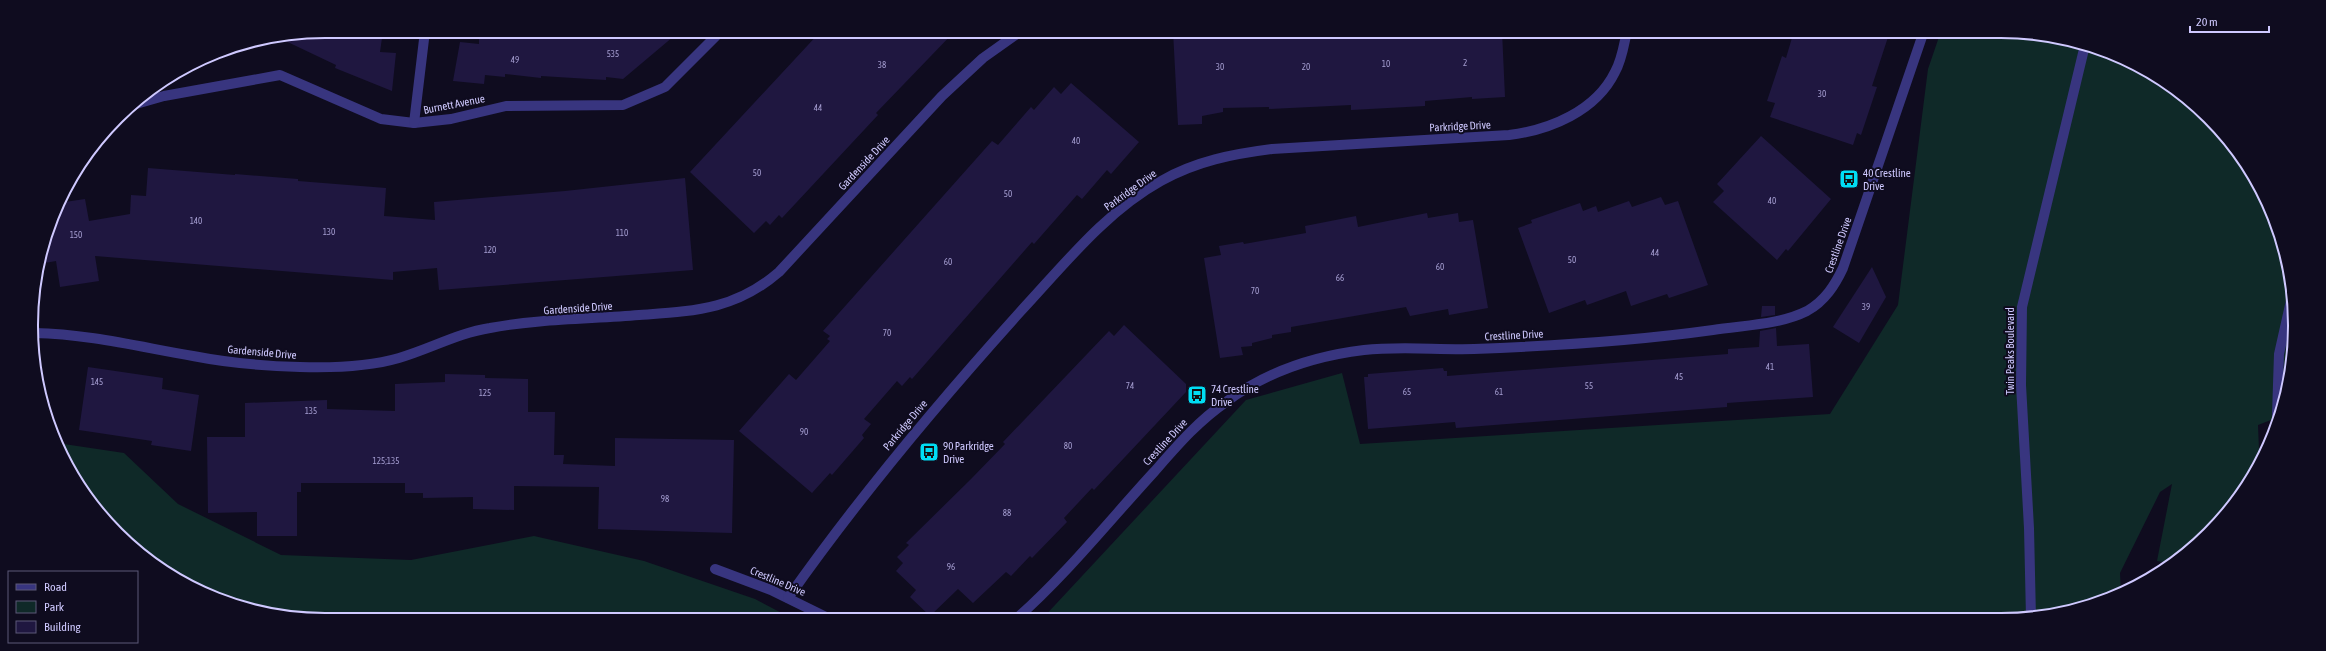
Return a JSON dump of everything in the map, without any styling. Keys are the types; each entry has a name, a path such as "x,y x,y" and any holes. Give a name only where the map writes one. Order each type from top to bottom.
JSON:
{"street":[{"path":"414,123 424,38"},
{"name":"Burnett Avenue","path":"145,102 164,96 280,75 381,119 414,123 451,119 506,106 623,105 665,87 714,38"},
{"name":"Gardenside Drive","path":"38,333 117,340 235,363 326,367 378,362 398,358 462,335 492,327 682,312 716,307 748,295 779,272 942,96 983,58 1011,38"},
{"name":"Parkridge Drive","path":"788,598 875,481 968,370 1085,243 1114,215 1145,191 1161,181 1194,165 1241,153 1272,149 1509,135 1540,129 1568,118 1605,89 1616,70 1625,38"},
{"name":"Crestline Drive","path":"1022,613 1044,592 1195,427 1242,390 1278,372 1319,358 1364,350 1471,349 1561,345 1704,331 1781,319 1807,311 1819,303 1837,281 1843,268 1922,38"},
{"name":"Twin Peaks Boulevard","path":"2031,611 2029,528 2021,372 2022,307 2083,50"},
{"path":"2277,402 2279,354 2287,316"},
{"name":"Crestline Drive","path":"715,569 788,598 818,613"}],"green space":[{"path":"1939,38 2000,38 2038,40 2075,48 2111,60 2160,86 2176,97 2204,122 2229,150 2258,198 2273,233 2286,288 2288,326 2286,363 2278,400 2272,419 2258,425 2259,450 2240,485 2229,501 2204,529 2176,554 2164,562 2157,561 2172,484 2160,492 2120,573 2121,586 2093,598 2038,611 2000,613 1048,613 1246,400 1342,373 1360,444 1830,414 1898,305 1928,69"},
{"path":"64,444 124,453 178,504 281,555 411,560 534,536 644,561 755,599 782,613 326,613 288,611 251,603 233,598 198,583 150,554 122,529 97,501 86,485"}],"building":[{"path":"326,38 382,38 380,52 396,53 392,91 335,68 336,65 285,41"},
{"path":"479,38 672,38 623,79 606,77 606,80 541,76 541,78 505,74 505,77 485,75 484,84 453,81 460,42 479,44"},
{"path":"814,38 948,38 876,113 878,115 782,218 779,215 770,225 766,221 754,233 690,172"},
{"path":"1173,38 1502,38 1505,97 1472,99 1472,97 1425,101 1425,106 1351,110 1351,105 1269,109 1269,107 1223,108 1223,112 1202,116 1202,124 1178,125"},
{"path":"1792,38 1888,38 1872,86 1877,87 1861,135 1857,133 1853,145 1770,117 1775,103 1767,101 1782,56 1786,58"},
{"path":"1071,83 1139,142 1111,174 1107,170 1082,199 1077,195 1034,244 1032,242 912,379 910,377 902,386 897,381 864,419 871,424 862,435 864,438 832,475 830,473 812,493 739,431 789,374 796,380 830,341 827,339 830,336 823,331 992,141 998,145 1031,107 1034,110 1054,87 1061,94"},
{"path":"1761,136 1831,199 1788,251 1786,249 1777,260 1713,202 1724,191 1717,184"},
{"path":"148,168 298,179 298,181 386,188 384,216 435,220 434,202 565,191 685,178 693,270 439,290 437,268 393,272 393,280 95,256 99,281 60,287 56,261 45,263 53,233 66,202 85,199 89,221 130,214 131,195 146,196"},
{"path":"1661,197 1665,205 1678,201 1708,285 1669,298 1667,294 1631,306 1626,291 1587,305 1585,300 1549,313 1518,228 1532,223 1531,220 1580,203 1583,211 1596,206 1598,212 1629,201 1632,207"},
{"path":"1427,213 1428,218 1458,213 1459,222 1473,220 1488,308 1449,315 1448,309 1410,316 1406,307 1291,327 1291,332 1272,335 1272,338 1252,343 1252,346 1241,347 1243,355 1220,358 1204,258 1221,255 1219,246 1243,242 1244,244 1306,233 1305,226 1356,216 1358,227"},
{"path":"1872,267 1886,297 1859,343 1833,327"},
{"path":"1762,306 1775,306 1775,315 1761,317"},
{"path":"1124,325 1186,384 1186,392 1094,490 1092,488 1064,518 1067,522 1032,558 1030,556 1011,576 1006,572 973,603 958,589 933,613 927,613 910,597 916,590 896,571 903,563 897,557 909,545 906,543 1005,444 1003,442 1109,331 1114,336"},
{"path":"1776,328 1777,346 1809,344 1813,397 1727,403 1727,407 1456,428 1455,422 1368,429 1364,377 1368,377 1368,374 1443,368 1444,371 1447,371 1447,376 1728,354 1728,349 1759,347 1760,331"},
{"path":"88,367 163,378 162,389 199,395 191,451 151,445 152,441 79,430"},
{"path":"445,374 485,375 485,378 528,379 528,412 555,412 554,455 564,455 563,464 615,466 615,438 734,440 732,533 598,529 599,487 514,486 514,510 473,509 473,497 423,498 423,493 405,493 405,483 301,483 301,492 297,492 297,536 257,536 257,512 208,513 207,437 245,437 245,403 327,400 327,409 395,411 395,384 445,382"}],"place":[{"name":"40 Crestline Drive","path":"1849,179"},
{"name":"74 Crestline Drive","path":"1197,395"},
{"name":"90 Parkridge Drive","path":"929,452"}]}
